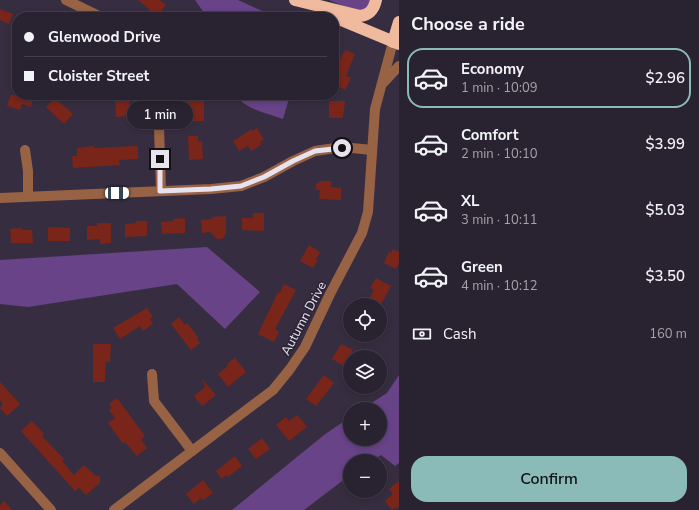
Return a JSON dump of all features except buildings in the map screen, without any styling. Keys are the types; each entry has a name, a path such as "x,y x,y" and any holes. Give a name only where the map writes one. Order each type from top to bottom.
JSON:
{"highway":[{"path":"294,0 360,16 371,12 376,0"},
{"path":"294,0 322,12"},
{"path":"339,19 396,43 399,22"}],"street":[{"path":"66,0 91,12"},
{"name":"Autumn Drive","path":"114,510 273,390 305,347 330,294 362,233 368,212 375,109 396,43"},
{"name":"Autumn Drive","path":"382,84 399,66"},
{"path":"158,100 160,191"},
{"path":"0,198 211,189 241,186 264,177 315,151 342,148 372,150"},
{"path":"25,150 28,171 28,196"},
{"path":"152,374 154,401 192,451"},
{"path":"0,453 51,510"}],"shaded area":[{"path":"195,0 238,0 264,12 203,12"},
{"path":"329,0 371,0 371,6 357,12"},
{"path":"240,100 289,100 283,119 264,113"},
{"path":"207,247 260,292 225,329 177,284 28,307 0,304 0,260"},
{"path":"399,375 399,463 395,466 387,460 387,454 343,454 343,480 304,510 232,510 324,435 343,422 343,446 387,446 387,402 373,402 387,393"}],"route":[{"path":"160,159 160,191 211,189 241,186 264,177 315,151 342,148"}]}
